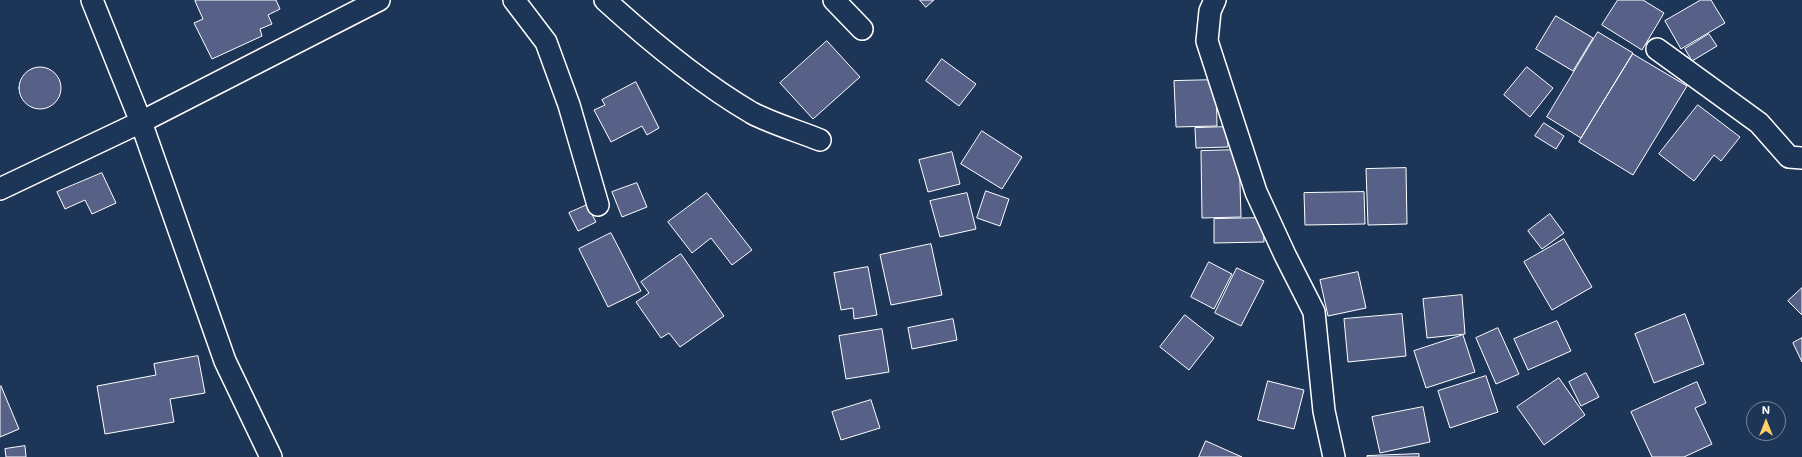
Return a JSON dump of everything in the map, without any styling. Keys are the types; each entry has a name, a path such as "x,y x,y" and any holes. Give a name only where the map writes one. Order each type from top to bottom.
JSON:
{"street":[{"path":"92,0 141,122 226,361 271,457"},
{"path":"0,188 141,122 379,0"},
{"path":"514,0 546,42 569,105 598,204"},
{"path":"605,0 634,27 692,72 753,113 820,140"},
{"path":"834,0 862,29"},
{"path":"1215,0 1210,11 1207,41 1256,192 1285,255 1314,312 1324,411 1334,457"},
{"path":"1657,49 1759,123 1789,157 1802,158"}],"building":[{"path":"276,0 280,9 268,15 272,24 260,29 262,36 212,59 194,23 203,19 195,1"},
{"path":"920,0 934,0 926,7"},
{"path":"1618,0 1643,0 1664,13 1642,50 1602,25"},
{"path":"1701,0 1711,0 1725,23 1681,49 1665,21"},
{"path":"1556,16 1593,38 1573,71 1536,49"},
{"path":"1598,32 1633,53 1581,138 1547,117"},
{"path":"1709,34 1717,46 1692,61 1685,49"},
{"path":"827,41 860,77 813,119 780,83"},
{"path":"1633,54 1687,86 1633,175 1579,142"},
{"path":"942,59 976,84 959,106 926,81"},
{"path":"40,67 55,73 61,88 55,103 40,109 25,103 19,88 25,73"},
{"path":"1527,67 1553,88 1530,117 1504,95"},
{"path":"1216,80 1217,126 1176,127 1174,81"},
{"path":"636,82 659,128 647,135 642,126 611,142 594,110 605,105 602,100"},
{"path":"1698,105 1740,137 1721,161 1714,155 1694,181 1659,154"},
{"path":"1544,123 1564,136 1556,149 1535,136"},
{"path":"1228,127 1228,147 1196,148 1195,128"},
{"path":"982,131 1022,157 1002,189 961,164"},
{"path":"1239,150 1241,217 1202,218 1201,151"},
{"path":"952,152 960,184 928,192 919,160"},
{"path":"1406,168 1407,224 1368,225 1366,169"},
{"path":"102,173 116,203 92,214 85,200 65,209 57,192"},
{"path":"637,183 647,207 622,217 612,192"},
{"path":"986,191 1009,199 1000,226 977,218"},
{"path":"1364,192 1365,224 1305,225 1304,193"},
{"path":"707,193 752,250 732,265 711,238 692,253 668,222"},
{"path":"967,193 976,229 940,237 930,201"},
{"path":"587,205 596,222 578,231 569,213"},
{"path":"1550,214 1564,233 1542,249 1528,231"},
{"path":"1263,218 1264,242 1214,243 1214,219"},
{"path":"611,233 641,291 608,307 579,249"},
{"path":"1564,239 1592,287 1552,310 1524,262"},
{"path":"931,244 942,295 891,305 880,255"},
{"path":"681,254 724,316 680,347 669,333 661,338 636,302 649,293 641,282"},
{"path":"1209,262 1232,274 1214,309 1191,297"},
{"path":"868,267 877,315 854,319 853,308 841,310 834,273"},
{"path":"1237,268 1264,281 1241,326 1215,313"},
{"path":"1358,272 1366,308 1328,316 1320,280"},
{"path":"1802,288 1802,315 1788,301"},
{"path":"1462,295 1465,334 1427,338 1423,299"},
{"path":"1402,314 1406,356 1348,362 1344,319"},
{"path":"1685,314 1704,364 1654,383 1635,334"},
{"path":"1185,315 1214,338 1189,370 1160,347"},
{"path":"953,319 957,340 912,349 908,328"},
{"path":"1557,321 1571,351 1528,370 1514,339"},
{"path":"1498,328 1519,374 1496,384 1476,338"},
{"path":"882,329 889,372 846,379 839,336"},
{"path":"1463,335 1475,372 1426,388 1414,351"},
{"path":"1802,338 1802,362 1793,343"},
{"path":"198,356 205,393 170,399 174,422 105,434 97,386 156,375 154,364"},
{"path":"1586,373 1599,397 1581,406 1569,382"},
{"path":"1486,376 1498,412 1450,428 1438,391"},
{"path":"1559,378 1585,415 1544,445 1517,407"},
{"path":"1268,381 1304,390 1294,429 1258,420"},
{"path":"1697,382 1706,403 1695,408 1712,444 1684,457 1652,457 1631,412"},
{"path":"1,386 19,429 0,437 0,387"},
{"path":"871,400 880,428 841,440 832,412"},
{"path":"1423,407 1430,442 1380,453 1372,417"},
{"path":"1206,441 1242,457 1199,457"},
{"path":"25,446 26,457 6,457 5,449"},
{"path":"1419,454 1419,457 1367,457 1367,456"}]}
